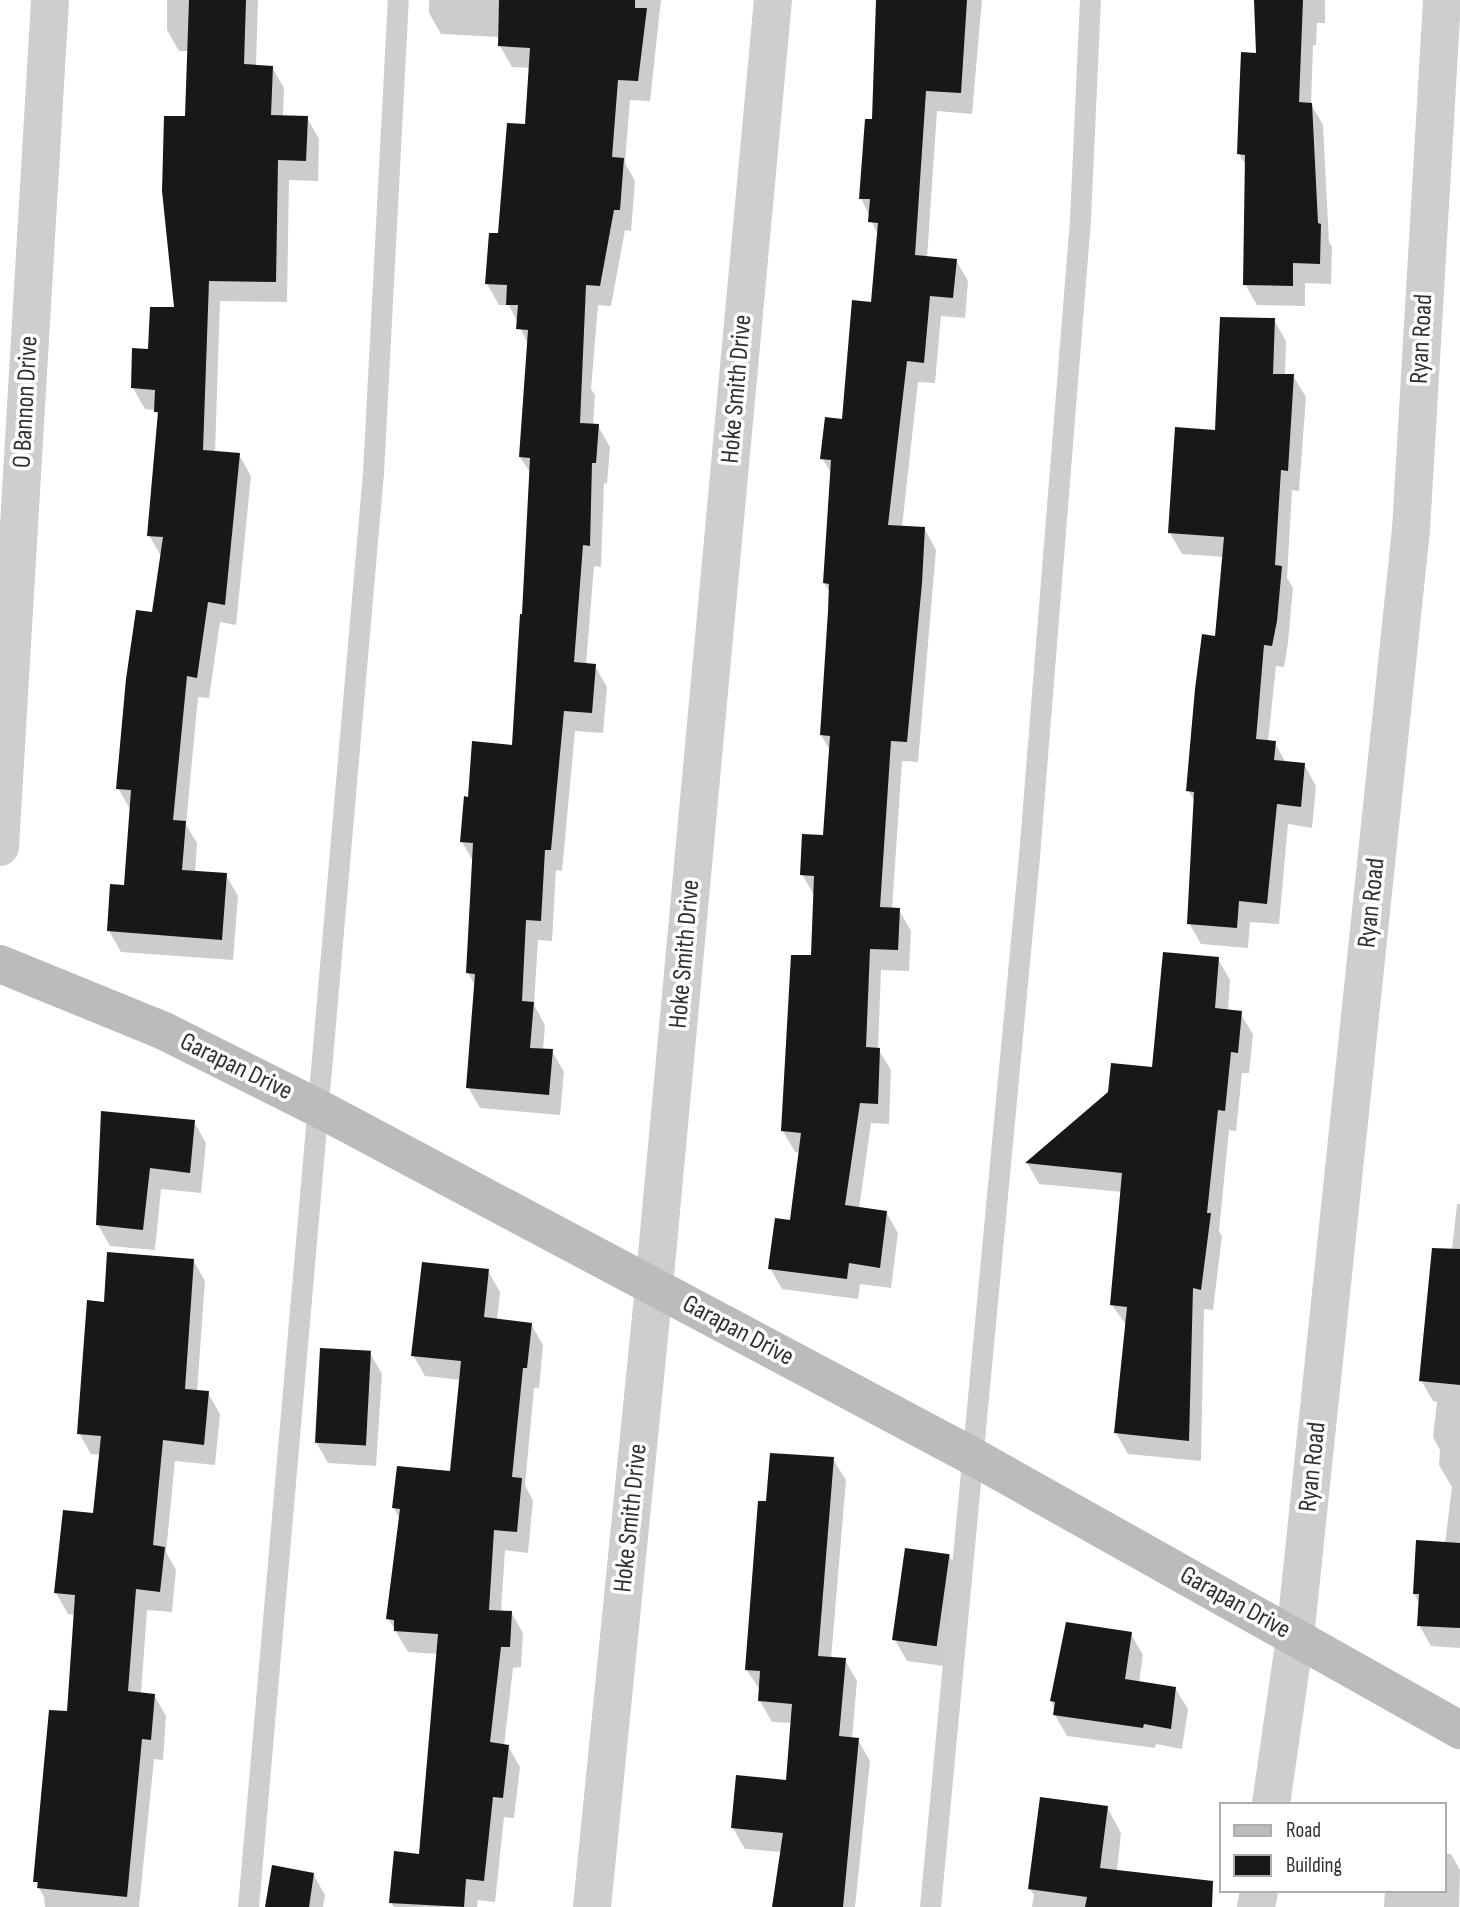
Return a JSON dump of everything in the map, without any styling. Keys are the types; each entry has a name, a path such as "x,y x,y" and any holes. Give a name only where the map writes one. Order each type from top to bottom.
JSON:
{"street":[{"name":"O Bannon Drive","path":"0,847 50,0"},
{"name":"Hoke Smith Drive","path":"592,1907 654,1287 773,0"},
{"name":"Ryan Road","path":"1271,1802 1295,1637 1411,530 1442,0"},
{"name":"Garapan Drive","path":"0,964 164,1031 318,1108 972,1456 1460,1730"}],"lane":[{"path":"248,1907 373,473 398,0"},
{"path":"930,1907 1032,815 1080,219 1090,0"}],"building":[{"path":"189,0 246,0 244,64 273,66 271,115 308,116 306,161 278,160 276,282 209,281 203,450 240,453 225,605 208,602 197,678 187,676 173,820 186,821 182,870 227,873 222,940 107,931 110,884 124,885 131,790 116,789 126,679 136,610 152,612 163,537 147,536 158,412 154,412 155,390 131,388 132,348 148,349 150,307 174,307 162,191 164,116 185,116"},
{"path":"499,0 635,0 635,8 647,8 638,81 618,80 612,157 624,158 620,210 614,210 600,286 586,285 580,423 599,424 596,463 592,463 590,546 583,545 574,662 596,664 592,713 564,711 551,850 545,850 541,921 526,920 522,1001 534,1002 530,1048 553,1049 549,1095 466,1088 475,974 466,973 473,843 460,842 464,796 468,797 472,741 512,745 530,458 519,457 528,330 516,329 518,305 506,305 507,285 485,284 489,233 498,233 507,123 525,124 530,48 498,46"},
{"path":"876,0 967,0 961,93 926,91 915,255 957,259 953,298 930,296 924,363 907,361 888,525 925,527 922,583 907,742 891,741 880,907 900,908 898,950 870,949 866,1047 880,1048 878,1104 860,1103 845,1205 887,1211 880,1268 849,1263 847,1279 768,1269 775,1218 790,1220 801,1133 781,1131 791,955 811,955 814,876 800,875 802,834 823,835 830,736 820,735 829,584 823,583 831,460 820,459 825,417 842,419 852,300 871,302 878,223 868,222 870,199 859,199 865,119 872,119"},
{"path":"1254,0 1303,0 1299,102 1312,103 1318,223 1321,224 1320,264 1293,263 1293,286 1243,285 1245,155 1237,154 1239,100 1241,52 1256,53"},
{"path":"1220,317 1275,318 1273,374 1294,374 1288,471 1281,470 1275,565 1282,566 1277,621 1272,646 1264,645 1256,739 1276,741 1274,760 1305,763 1301,807 1277,804 1267,904 1239,901 1237,928 1187,924 1194,792 1186,791 1195,689 1202,634 1215,636 1224,537 1168,533 1175,427 1215,430"},
{"path":"1163,952 1219,957 1215,1008 1242,1011 1238,1053 1231,1052 1225,1111 1218,1110 1207,1213 1211,1213 1201,1290 1193,1288 1189,1441 1114,1433 1127,1307 1110,1305 1122,1173 1025,1163 1108,1092 1111,1063 1152,1067"},
{"path":"101,1111 195,1120 190,1173 150,1168 143,1230 96,1225"},
{"path":"1432,1248 1460,1249 1460,1385 1419,1381"},
{"path":"107,1252 194,1259 185,1389 209,1391 204,1445 163,1440 153,1545 165,1547 160,1592 136,1589 128,1691 155,1694 151,1740 142,1739 127,1897 37,1888 38,1882 33,1882 49,1710 67,1711 75,1595 54,1593 63,1510 93,1513 101,1436 77,1434 87,1300 104,1302"},
{"path":"422,1262 489,1269 484,1317 532,1323 527,1368 523,1368 512,1477 522,1478 517,1532 494,1530 489,1610 512,1611 510,1647 501,1647 490,1742 509,1745 503,1798 493,1797 484,1881 466,1879 464,1907 389,1903 394,1851 419,1854 438,1634 394,1631 394,1620 386,1619 400,1509 392,1508 397,1466 450,1471 461,1361 411,1356"},
{"path":"320,1348 371,1351 366,1446 315,1443"},
{"path":"770,1453 834,1457 818,1656 846,1658 839,1736 859,1738 843,1907 772,1907 783,1833 731,1828 736,1775 786,1780 792,1704 758,1701 760,1671 745,1670 758,1501 766,1501"},
{"path":"1416,1540 1460,1543 1460,1628 1417,1626 1419,1594 1413,1594"},
{"path":"905,1548 950,1554 937,1646 892,1640"},
{"path":"1066,1622 1132,1632 1125,1679 1176,1687 1171,1729 1144,1724 1143,1728 1053,1715 1055,1702 1050,1701"},
{"path":"1040,1797 1108,1806 1100,1868 1213,1881 1212,1907 1085,1907 1087,1897 1028,1889"},
{"path":"272,1865 314,1873 309,1907 265,1907"}]}
